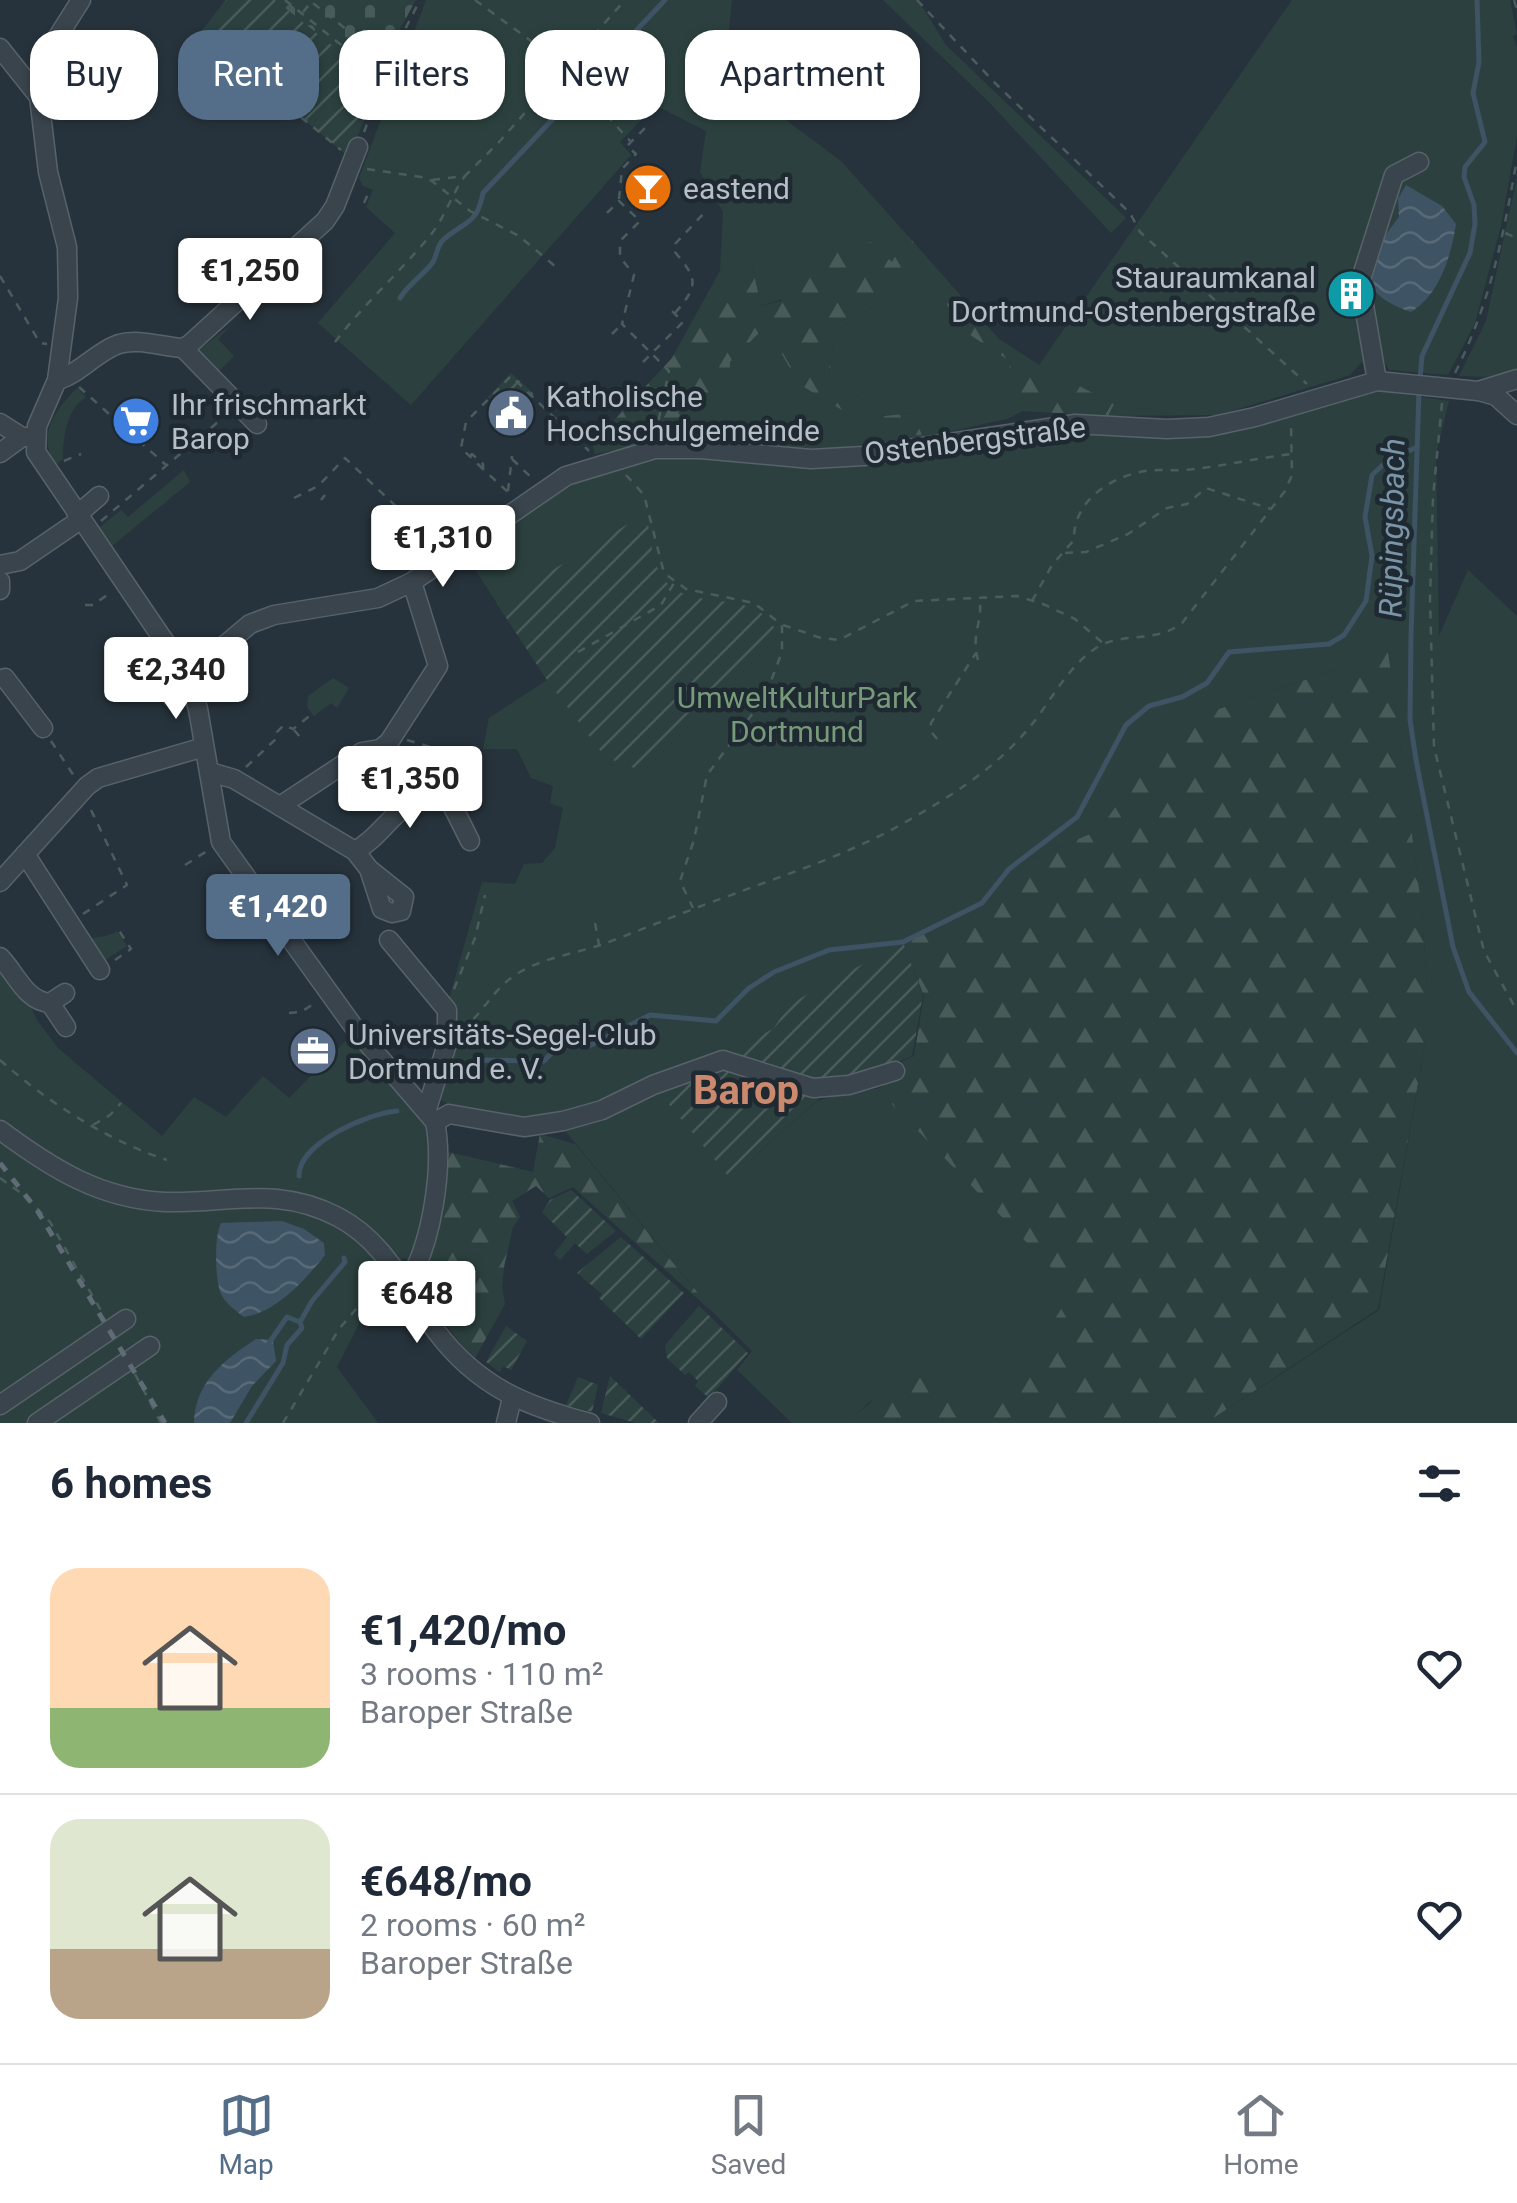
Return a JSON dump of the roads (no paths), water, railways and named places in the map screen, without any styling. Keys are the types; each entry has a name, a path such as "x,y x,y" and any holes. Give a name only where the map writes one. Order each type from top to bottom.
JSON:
{"street":[{"path":"62,30 81,0"},
{"path":"0,48 30,86"},
{"path":"42,120 48,172 67,247 63,378"},
{"path":"182,348 318,228 335,206 355,158"},
{"path":"1377,381 1360,282 1394,175 1419,162"},
{"path":"0,454 29,437 63,378 122,343 182,348 258,424"},
{"name":"Ostenbergstraße","path":"188,676 250,624 274,615 378,598 412,582 566,476 655,449 812,459 864,456 1074,424 1167,430 1209,427 1377,381 1478,391 1517,379"},
{"path":"1478,391 1496,396 1517,414"},
{"path":"0,423 29,437 38,459 188,676 210,772 220,842 356,1030 431,1115 439,1140 438,1166 428,1231 406,1285"},
{"path":"0,565 20,562 82,522 99,496"},
{"path":"456,520 475,538"},
{"path":"0,581 0,590"},
{"path":"280,806 362,752 380,749 388,742 438,666 412,582"},
{"path":"2,675 43,728"},
{"path":"0,882 83,790 110,774 204,747"},
{"path":"210,772 234,779 355,851 369,869"},
{"path":"355,851 408,804 435,796 445,796 450,801 470,841"},
{"path":"25,854 100,970"},
{"path":"388,940 447,1010 448,1038 431,1115"},
{"path":"0,956 21,986 40,1002 58,998 66,1028"},
{"path":"431,1115 449,1114 524,1127 563,1121 602,1110 653,1085 723,1060 813,1088 850,1085 895,1071"},
{"path":"0,1130 76,1181 130,1198 186,1202 264,1196 310,1205 339,1217 365,1234 394,1266 434,1329 458,1357 512,1398 590,1423"},
{"path":"0,1405 118,1324"},
{"path":"37,1423 150,1346"},
{"path":"46,1373 59,1408"},
{"path":"506,1423 512,1398"}],"water":[{"path":"1406,185 1442,206 1456,224 1437,285 1411,312 1378,294 1369,272 1378,247 1399,217 1398,199"},
{"path":"282,1221 304,1229 324,1243 325,1255 279,1302 244,1317 225,1301 219,1287 216,1247 221,1223"},
{"path":"256,1339 273,1340 276,1361 252,1386 230,1423 194,1423 200,1396 213,1374"}],"waterway":[{"path":"400,298 433,262 443,240 474,217 483,193 665,0"},
{"name":"Rüpingsbach","path":"1420,379 1422,356 1470,253 1475,224 1474,205 1464,177 1465,167 1485,142 1473,93 1479,62 1477,0"},
{"name":"Rüpingsbach","path":"1419,390 1410,720 1453,947 1469,992 1517,1053"},
{"path":"460,1071 486,1060 544,1061 558,1046 591,1045 650,1015 716,1021 749,988 774,972 829,950 903,942 982,903 1009,869 1077,817 1126,725 1149,706 1182,697 1207,683 1229,652 1329,644 1344,635 1366,601 1372,556 1365,517 1372,475 1386,462 1417,447"},
{"path":"299,1176 302,1164 322,1141 370,1117 397,1111"},
{"path":"269,1343 287,1317 300,1322 345,1262 344,1258"},
{"path":"246,1423 283,1363 287,1345 302,1328 300,1322"}],"railway":[{"path":"0,1163 37,1210 165,1423"}],"place":[{"name":"eastend","path":"648,188"},
{"name":"Stauraumkanal Dortmund-Ostenbergstraße","path":"1351,294"},
{"name":"Katholische Hochschulgemeinde","path":"511,413"},
{"name":"Ihr frischmarkt Barop","path":"136,421"},
{"name":"Universitäts-Segel-Club Dortmund e. V.","path":"313,1051"}],"district":[{"name":"Barop","path":"746,1090"}],"park label":[{"name":"UmweltKulturPark Dortmund","path":"797,714"}]}
